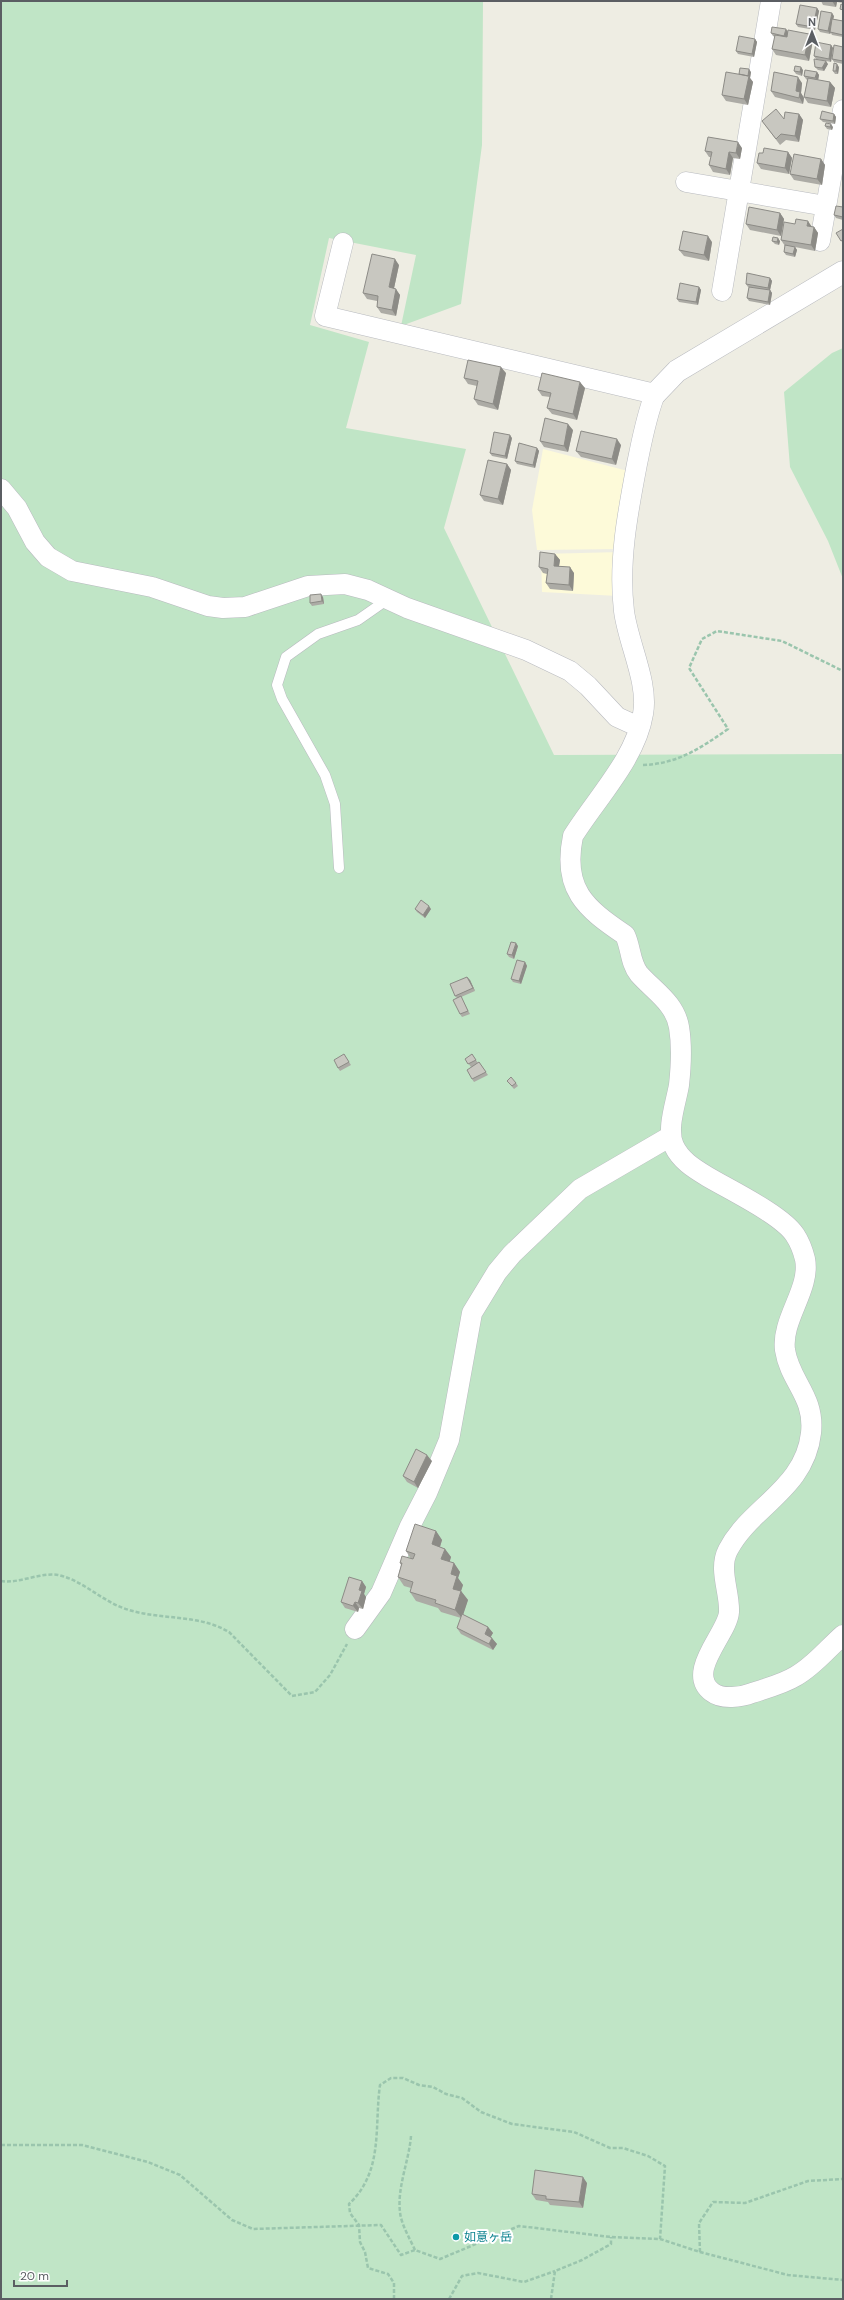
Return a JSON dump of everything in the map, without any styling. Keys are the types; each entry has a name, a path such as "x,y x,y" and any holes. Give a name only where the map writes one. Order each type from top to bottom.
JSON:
{"street":[{"path":"722,291 771,1"},
{"path":"820,241 840,140 843,110"},
{"path":"686,182 826,206"},
{"path":"343,243 325,316 655,394"},
{"path":"843,272 677,371 655,394 647,413 630,493 623,567 624,609 627,629 644,696 643,714 640,727 629,754 573,836 570,852 572,877 580,897 590,909 625,935 633,963 638,973 666,1000 677,1020 680,1047 679,1082 671,1136 674,1146 689,1165 767,1212 794,1233 806,1264 784,1348 790,1368 812,1412 808,1447 784,1490 744,1527 727,1551 724,1566 729,1611 727,1620 705,1663 704,1674 706,1684 711,1692 720,1696 746,1695 774,1686 796,1676 809,1667 843,1635"},
{"path":"1,489 18,508 35,542 48,557 72,571 152,588 208,606 223,608 245,607 308,586 327,583 345,584 368,590 407,608 526,650 570,671 588,686 617,717 640,727"},
{"path":"355,1630 381,1593 410,1526 427,1493 449,1440 472,1313 497,1272 512,1254 580,1189 671,1136"}],"lane":[{"path":"339,868 335,804 325,775 282,700 277,685 286,658 318,634 358,620 388,599"}],"path":[{"path":"621,765 661,764 690,755 728,729 689,668 702,639 717,631 782,641 843,671"},
{"path":"1,1581 58,1575 123,1608 144,1614 203,1621 218,1625 229,1632 292,1696 315,1692 330,1675 355,1630"},
{"path":"394,2299 394,2283 388,2274 368,2268 365,2252 360,2242 359,2225 350,2214 349,2204 356,2198 373,2166 379,2131 378,2100 380,2085 391,2078 403,2078 462,2098 481,2112 512,2124 574,2132 610,2148 623,2148 648,2156 665,2166 660,2239"},
{"path":"411,2136 410,2154 403,2180 400,2213 415,2250"},
{"path":"1,2145 82,2146 148,2162 180,2175 232,2220 253,2229 381,2224 401,2255 415,2250 440,2259 520,2226 611,2237 660,2239 700,2252 788,2275 843,2280"},
{"path":"700,2252 699,2223 713,2202 745,2203 808,2181 843,2179"},
{"path":"450,2299 462,2276 478,2273 524,2282 582,2260 611,2244 611,2237"},
{"path":"551,2299 555,2271"}],"shaded area":[{"path":"543,449 628,471 619,549 537,550 532,510"},
{"path":"621,552 618,596 542,592 541,554"}],"green space":[{"path":"1,1 483,1 482,145 461,304 401,326 416,255 329,238 310,325 369,342 346,428 466,449 444,528 554,755 843,754 843,2299 1,2299"},
{"path":"843,348 843,579 828,541 790,467 784,392 832,353"}],"building":[{"path":"841,4 843,5 843,10 840,9"},
{"path":"800,5 817,8 813,27 796,24"},
{"path":"821,11 832,13 828,31 818,29"},
{"path":"832,19 843,21 843,35 830,32"},
{"path":"772,27 786,29 784,36 771,33"},
{"path":"788,30 809,34 805,55 772,49 775,35 787,37"},
{"path":"739,36 755,39 752,54 736,51"},
{"path":"816,42 831,45 829,59 814,56"},
{"path":"834,45 843,47 843,61 832,59"},
{"path":"814,59 826,61 822,68 815,67"},
{"path":"834,63 837,64 836,71 833,71"},
{"path":"795,66 801,67 800,72 794,71"},
{"path":"740,68 749,69 748,76 739,74"},
{"path":"805,70 817,72 815,78 804,76"},
{"path":"726,72 749,76 744,99 722,95"},
{"path":"774,72 798,77 796,91 800,92 799,98 771,91"},
{"path":"808,78 830,82 827,101 804,97"},
{"path":"776,109 784,119 785,112 799,114 795,136 781,134 776,139 762,121"},
{"path":"822,111 834,114 833,121 820,119"},
{"path":"826,123 831,124 830,127 825,126"},
{"path":"708,137 738,142 736,153 729,152 726,169 709,165 712,152 705,151"},
{"path":"764,148 788,152 785,168 757,163 759,153 763,153"},
{"path":"794,154 821,159 817,179 790,174"},
{"path":"836,206 843,207 843,217 834,215"},
{"path":"749,207 780,213 777,230 746,224"},
{"path":"796,219 808,221 807,226 814,227 811,245 781,240 784,222 795,224"},
{"path":"843,229 843,240 841,241 836,233"},
{"path":"683,231 708,236 704,255 679,250"},
{"path":"773,237 778,238 777,242 772,241"},
{"path":"785,245 795,247 793,254 784,252"},
{"path":"372,254 395,259 389,287 396,289 392,310 377,307 378,296 363,293"},
{"path":"747,273 770,278 768,288 746,284"},
{"path":"680,283 699,287 696,302 677,299"},
{"path":"749,287 770,290 768,302 747,298"},
{"path":"468,360 501,367 493,404 474,399 478,381 464,378"},
{"path":"542,373 580,382 573,414 547,408 551,393 538,390"},
{"path":"545,418 568,424 564,446 540,441"},
{"path":"581,431 617,439 612,459 576,451"},
{"path":"494,432 510,435 505,456 490,453"},
{"path":"519,443 537,448 533,465 515,461"},
{"path":"488,460 507,464 498,499 480,495"},
{"path":"540,552 555,554 554,566 570,567 569,585 546,583 548,569 539,567"},
{"path":"321,594 322,601 310,603 310,595"},
{"path":"421,900 429,906 423,915 415,909"},
{"path":"511,942 516,943 512,955 507,954"},
{"path":"517,960 525,962 519,981 511,979"},
{"path":"467,977 473,988 455,996 450,984"},
{"path":"461,996 468,1011 460,1014 453,1000"},
{"path":"344,1054 349,1062 338,1068 334,1060"},
{"path":"472,1054 476,1060 468,1064 465,1059"},
{"path":"479,1062 486,1072 472,1079 467,1070"},
{"path":"511,1077 516,1083 512,1086 507,1081"},
{"path":"416,1449 427,1455 414,1482 403,1476"},
{"path":"415,1524 436,1531 432,1544 445,1549 441,1559 454,1563 451,1574 457,1576 453,1589 461,1591 455,1610 435,1603 436,1600 410,1592 413,1582 398,1577 402,1563 400,1563 402,1556 413,1559 415,1554 406,1551"},
{"path":"349,1577 362,1581 359,1590 362,1591 358,1603 355,1602 353,1606 341,1602"},
{"path":"462,1614 488,1627 485,1634 492,1638 489,1644 457,1628"},
{"path":"535,2170 583,2177 579,2202 546,2199 546,2196 532,2194"}],"place":[{"name":"如意ヶ岳","path":"456,2237"}]}
